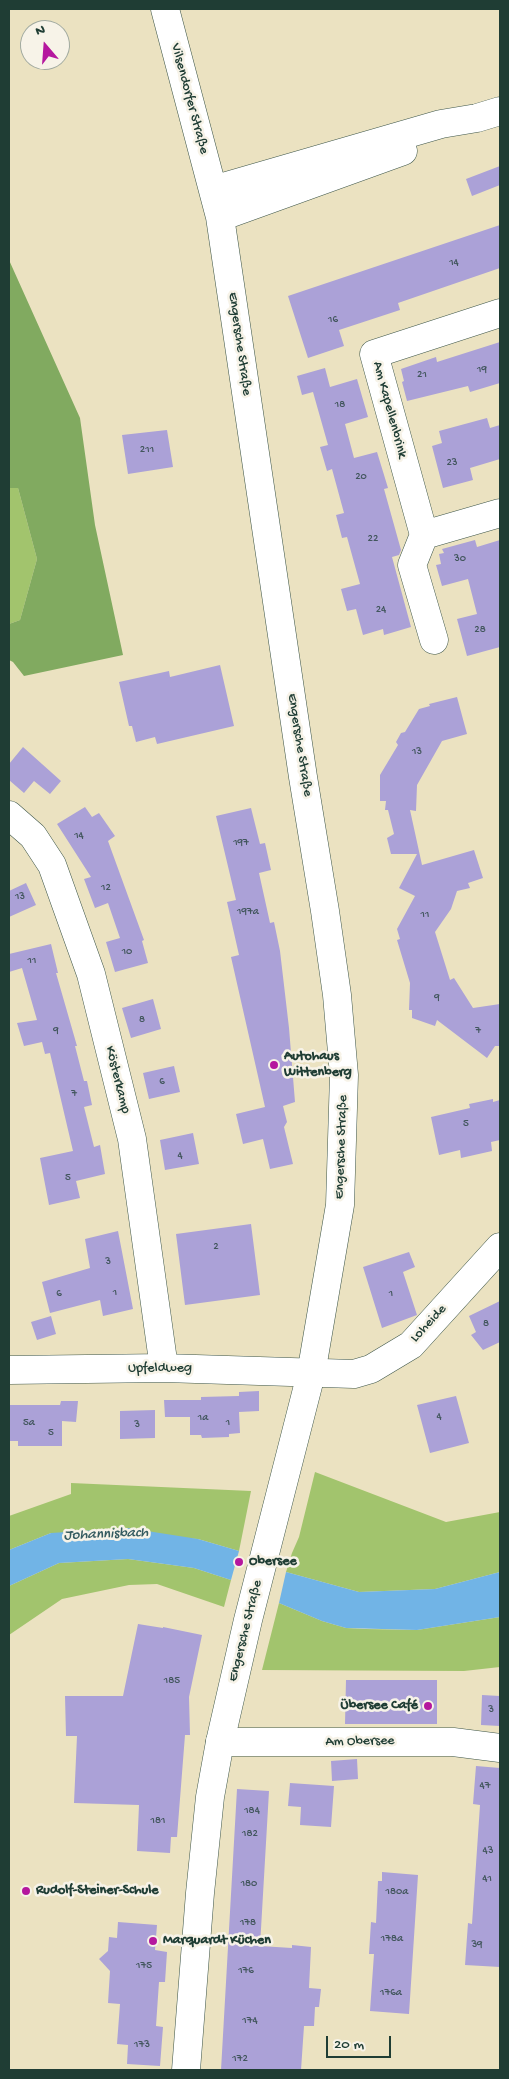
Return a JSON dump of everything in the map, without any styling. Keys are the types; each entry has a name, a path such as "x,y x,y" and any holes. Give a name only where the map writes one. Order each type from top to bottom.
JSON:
{"main road":[{"name":"Vilsendorfer Straße","path":"166,9 214,190"},
{"path":"214,190 441,124 489,114"},
{"path":"220,217 446,136 489,114"},
{"name":"Engersche Straße","path":"186,2070 210,1797 220,1742 248,1620 311,1374 340,1205 344,1075 337,994 325,911 303,777 220,217 214,190"},
{"name":"Am Kapellenbrink","path":"424,535 374,354 500,313"},
{"path":"434,640 412,565 424,535 500,513"},
{"name":"Kösterkamp","path":"9,814 34,836 52,865 91,974 132,1139 164,1368"},
{"name":"Loheide","path":"311,1374 354,1374 370,1369 411,1345 500,1247"},
{"name":"Upfeldweg","path":"9,1370 164,1368 311,1374"},
{"name":"Am Obersee","path":"220,1742 453,1742 500,1748"}],"green space":[{"path":"9,260 80,418 95,525 123,655 24,676 13,662 9,660 9,624 20,620 37,559 18,488 9,488"},
{"path":"9,488 18,488 37,559 20,620 9,624"},
{"path":"315,1472 446,1522 500,1512 500,1572 435,1589 359,1592 286,1572 299,1537"},
{"path":"71,1483 251,1491 239,1551 198,1539 51,1533 9,1550 9,1516 71,1494"},
{"path":"128,1559 194,1568 231,1580 224,1607 157,1584 129,1585 62,1599 9,1635 9,1586 59,1563"},
{"path":"279,1603 322,1621 346,1628 417,1630 500,1617 500,1667 464,1671 262,1670"}],"water":[{"name":"Johannisbach","path":"128,1528 198,1539 239,1551 231,1580 194,1568 128,1559 59,1563 9,1586 9,1550 51,1533"},
{"path":"286,1572 359,1592 435,1589 500,1572 500,1617 417,1630 346,1628 322,1621 279,1603"}],"building":[{"path":"500,166 500,185 472,196 466,179"},
{"path":"500,225 500,268 398,303 400,310 339,330 344,346 308,358 288,296"},
{"path":"500,342 500,383 470,392 468,386 407,401 401,369 436,357 437,362"},
{"path":"325,368 330,387 357,379 368,417 345,424 354,458 377,452 388,488 384,489 401,550 399,555 392,557 411,627 384,635 383,629 363,635 356,609 347,611 341,589 360,584 347,537 342,538 336,515 344,513 332,469 327,471 320,447 328,445 313,392 302,395 297,376"},
{"path":"487,418 490,428 500,425 500,459 470,468 473,480 443,488 432,446 442,443 439,431"},
{"path":"167,430 173,467 128,474 122,435"},
{"path":"475,540 477,547 500,540 500,647 467,656 457,619 477,614 468,579 442,586 436,565 441,564 439,554 444,553 442,549"},
{"path":"220,665 234,726 157,744 155,737 136,742 132,726 129,726 119,682 169,671 170,677"},
{"path":"457,697 467,734 442,741 417,785 416,811 410,810 422,865 474,850 483,878 468,883 470,888 457,891 451,909 435,932 450,980 454,978 473,1008 500,1004 500,1046 495,1046 487,1058 437,1020 435,1026 412,1018 412,1010 409,1010 410,983 397,940 400,939 397,929 415,896 399,888 417,854 391,854 387,838 394,834 388,810 385,810 386,801 380,801 380,775 398,745 396,742 401,733 405,732 419,709 430,706 429,704"},
{"path":"23,747 61,781 50,794 34,781 24,793 9,780 9,764"},
{"path":"85,807 92,817 99,813 115,836 108,841 144,940 142,941 148,963 115,972 106,942 120,938 108,903 95,908 84,879 91,877 57,824"},
{"path":"251,808 260,844 265,843 271,870 259,873 270,923 274,922 280,951 295,1102 283,1106 287,1122 284,1127 293,1164 270,1169 263,1139 243,1144 236,1114 265,1107 231,957 239,955 227,902 236,900 216,816"},
{"path":"26,883 36,905 9,917 9,891"},
{"path":"51,944 58,973 56,973 92,1105 84,1107 94,1147 100,1145 105,1174 76,1181 80,1198 49,1205 40,1158 73,1151 50,1053 45,1054 42,1042 24,1046 17,1023 37,1020 22,968 9,972 9,954"},
{"path":"153,999 161,1029 131,1038 122,1008"},
{"path":"174,1066 180,1092 149,1099 143,1073"},
{"path":"493,1099 493,1102 500,1100 500,1140 491,1142 492,1151 461,1158 460,1150 439,1155 431,1117 470,1108 469,1104"},
{"path":"193,1133 199,1164 165,1170 160,1140"},
{"path":"251,1224 260,1295 185,1305 176,1234"},
{"path":"118,1231 133,1309 103,1316 100,1300 50,1313 42,1282 90,1268 85,1239"},
{"path":"409,1252 415,1267 403,1272 417,1315 382,1328 363,1267"},
{"path":"500,1301 500,1342 483,1350 471,1335 476,1332 469,1316"},
{"path":"51,1316 56,1334 37,1340 31,1322"},
{"path":"259,1391 259,1411 239,1412 240,1433 229,1434 229,1437 202,1438 201,1435 190,1435 190,1417 165,1417 164,1400 201,1400 201,1397 239,1396 239,1392"},
{"path":"456,1396 469,1443 430,1453 417,1405"},
{"path":"61,1401 78,1401 76,1422 62,1421 62,1446 18,1446 18,1441 9,1441 9,1405 60,1405"},
{"path":"155,1410 155,1438 120,1439 120,1411"},
{"path":"138,1624 202,1635 189,1697 190,1735 185,1735 177,1837 171,1837 170,1853 137,1851 139,1805 74,1803 77,1736 66,1736 65,1696 123,1696"},
{"path":"346,1680 437,1680 437,1724 345,1724"},
{"path":"482,1695 500,1696 500,1726 481,1725"},
{"path":"357,1759 358,1779 332,1781 331,1761"},
{"path":"476,1766 500,1768 500,1967 465,1965 468,1923 472,1924 480,1805 473,1804"},
{"path":"290,1783 334,1786 331,1827 300,1825 301,1807 288,1806"},
{"path":"237,1789 269,1791 260,1946 292,1948 292,1945 311,1947 309,1988 321,1989 319,2007 315,2007 314,2026 304,2026 301,2070 221,2070"},
{"path":"382,1872 418,1875 409,2014 370,2011 374,1954 369,1954 371,1922 376,1923 378,1881 382,1881"},
{"path":"118,1922 157,1925 155,1950 167,1952 165,1982 159,1982 156,2026 163,2027 160,2066 127,2064 128,2045 117,2044 120,2004 108,2003 110,1971 99,1959 108,1951 109,1937 117,1938"}],"place":[{"name":"Autohaus Wittenberg","path":"274,1065"},
{"name":"Obersee","path":"239,1562"},
{"name":"Übersee Café","path":"428,1706"},
{"name":"Rudolf-Steiner-Schule","path":"26,1891"},
{"name":"Marquardt Küchen","path":"153,1941"}]}
